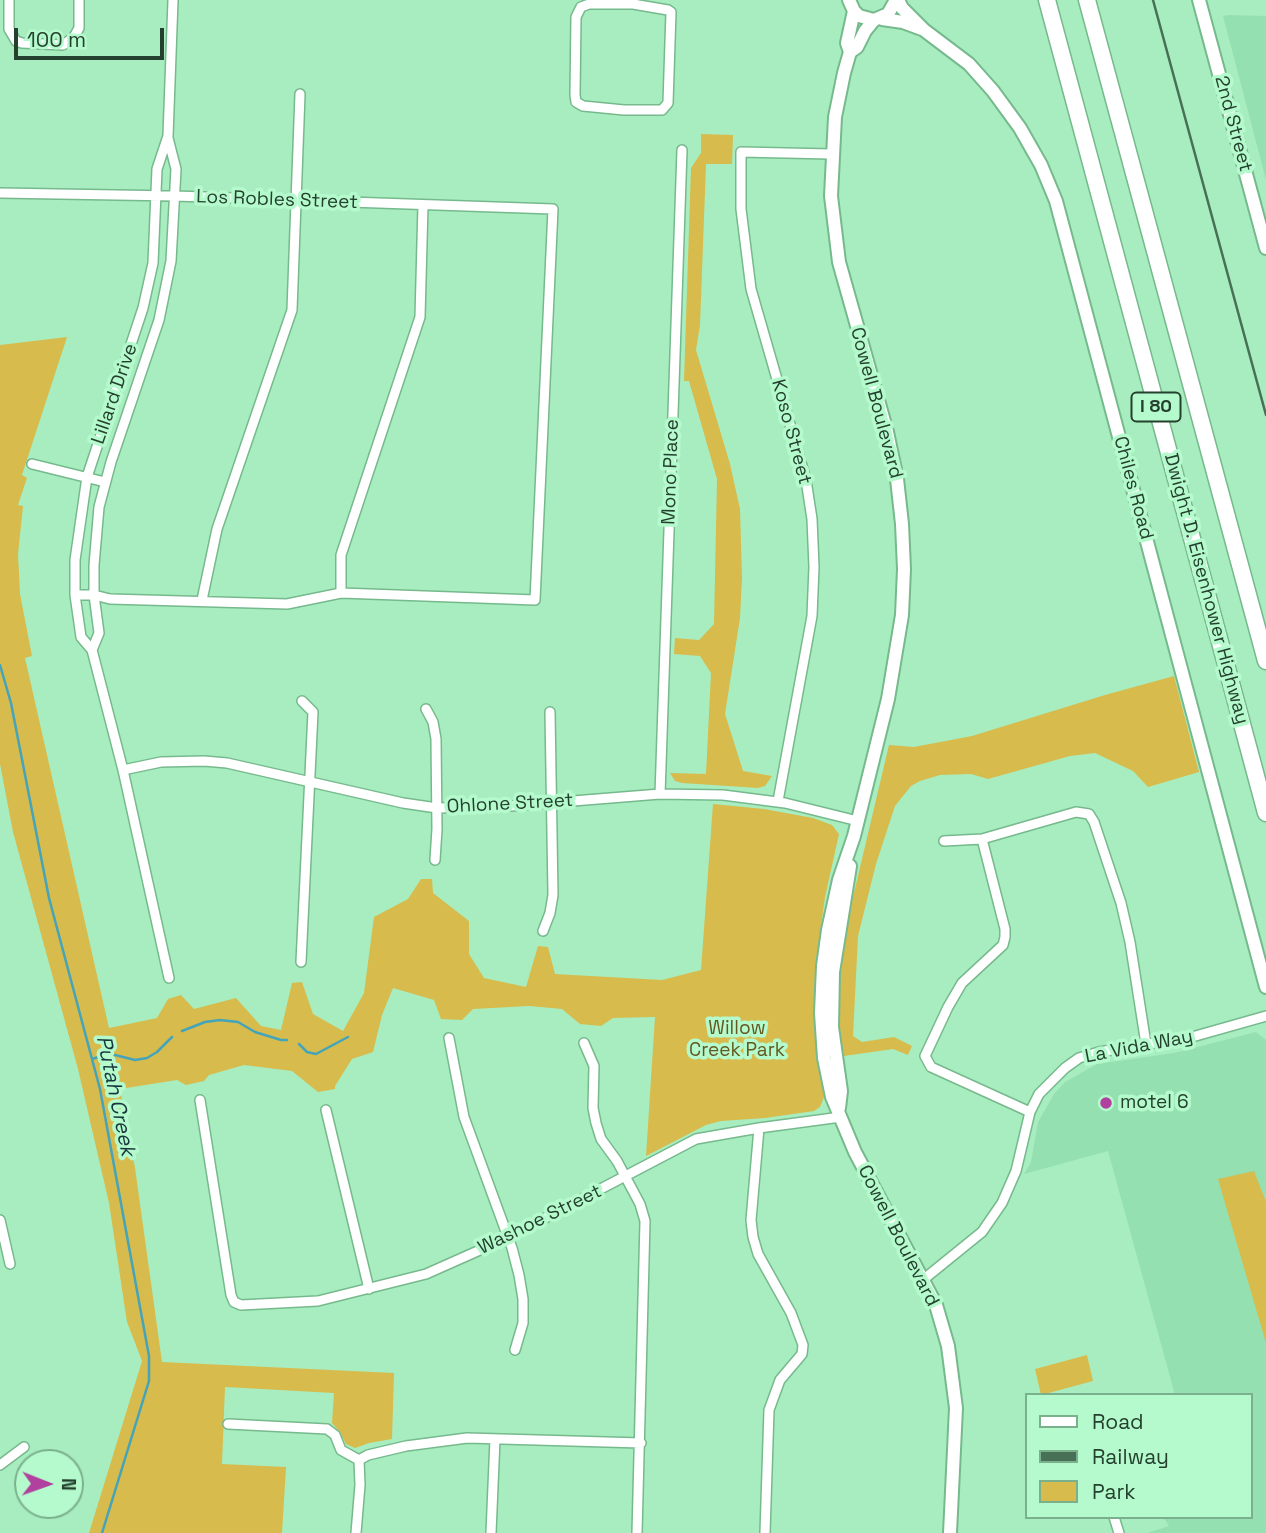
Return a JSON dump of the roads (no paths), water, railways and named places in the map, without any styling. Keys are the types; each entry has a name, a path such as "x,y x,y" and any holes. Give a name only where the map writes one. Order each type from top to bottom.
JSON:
{"highway":[{"name":"Dwight D. Eisenhower Highway","path":"1046,0 1266,813"},
{"name":"Dwight D. Eisenhower Highway","path":"1087,0 1266,660"}],"main road":[{"name":"Cowell Boulevard","path":"850,52 857,47 865,31 893,8 897,0"},
{"path":"897,0 924,30"},
{"name":"2nd Street","path":"1199,0 1266,248"},
{"name":"Cowell Boulevard","path":"851,6 847,43 850,52 835,117 831,154 831,196 839,262 887,432 897,479 904,569 897,653 854,836 833,972 832,1027 841,1091 840,1113 855,1152 886,1214 924,1279 936,1305 948,1346 956,1408 950,1533"},
{"path":"851,6 859,16 903,22 924,30"},
{"name":"Chiles Road","path":"924,30 969,64 993,90 1020,128 1041,165 1056,201 1266,987"}],"street":[{"path":"9,0 9,29 16,41 22,44 63,45 74,37 79,28 79,0"},
{"name":"Lillard Drive","path":"169,978 123,770 92,650 81,637 75,595 78,533 87,477 143,308 153,263 158,169 168,136 173,0"},
{"path":"633,2 668,9 671,12 668,103 662,110 583,106 576,102 576,17 581,7 589,4 633,2"},
{"path":"202,600 217,529 292,310 300,94"},
{"name":"Lillard Drive","path":"92,650 99,633 94,595 96,535 105,482 149,351 168,283 176,169 168,136"},
{"name":"Mono Place","path":"660,794 682,150"},
{"name":"Koso Street","path":"778,801 812,616 813,519 806,480 751,289 741,209 741,152 831,154"},
{"name":"Los Robles Street","path":"0,193 553,209 535,600 341,593"},
{"path":"75,595 94,595 110,599 287,604 341,593 341,555 420,317 423,205"},
{"path":"131,346 149,351"},
{"path":"32,464 105,482"},
{"path":"78,533 96,535"},
{"path":"301,962 313,712 302,701"},
{"path":"426,709 433,722 436,740 435,860"},
{"path":"543,932 553,895 550,712"},
{"name":"Ohlone Street","path":"123,770 161,762 204,761 235,764 383,799 437,808 511,806 660,794 723,795 778,801 858,821"},
{"path":"944,841 982,839 1076,812 1089,814 1121,903 1146,1044"},
{"path":"982,839 1006,929 1003,945 962,983 925,1056 930,1067 1030,1112"},
{"name":"La Vida Way","path":"924,1279 982,1231 1002,1203 1016,1171 1030,1112 1039,1094 1052,1079 1079,1058 1099,1052 1192,1037 1266,1016"},
{"path":"449,1038 464,1117 512,1248 523,1299 523,1323 515,1350"},
{"path":"584,1043 594,1066 593,1108 601,1139 640,1204 645,1230 637,1533"},
{"name":"Washoe Street","path":"200,1100 230,1295 234,1302 241,1305 318,1301 426,1274 507,1238 696,1139 840,1113"},
{"path":"326,1110 369,1289"},
{"path":"759,1128 751,1220 753,1237 758,1254 791,1313 803,1345 802,1354 780,1380 769,1410 765,1533"},
{"path":"0,1220 10,1264"},
{"path":"228,1424 327,1429 335,1435 341,1450 359,1460"},
{"path":"359,1460 368,1455 436,1441 495,1438 640,1443"},
{"path":"491,1533 495,1438"},
{"path":"0,1465 24,1447"},
{"path":"356,1533 359,1460"}],"waterway":[{"name":"Putah Creek","path":"0,665 11,703 49,898 100,1089 149,1356 149,1381 102,1533"},
{"path":"182,1031 205,1022 220,1020 238,1022 255,1032 287,1040"},
{"path":"115,1055 135,1060 147,1058 172,1037"},
{"path":"299,1044 307,1052 316,1054 348,1037"},
{"path":"92,1059 102,1056"}],"railway":[{"path":"1153,0 1266,415"}],"place":[{"name":"motel 6","path":"1106,1103"}],"park label":[{"name":"Willow Creek Park","path":"737,1040"}]}
